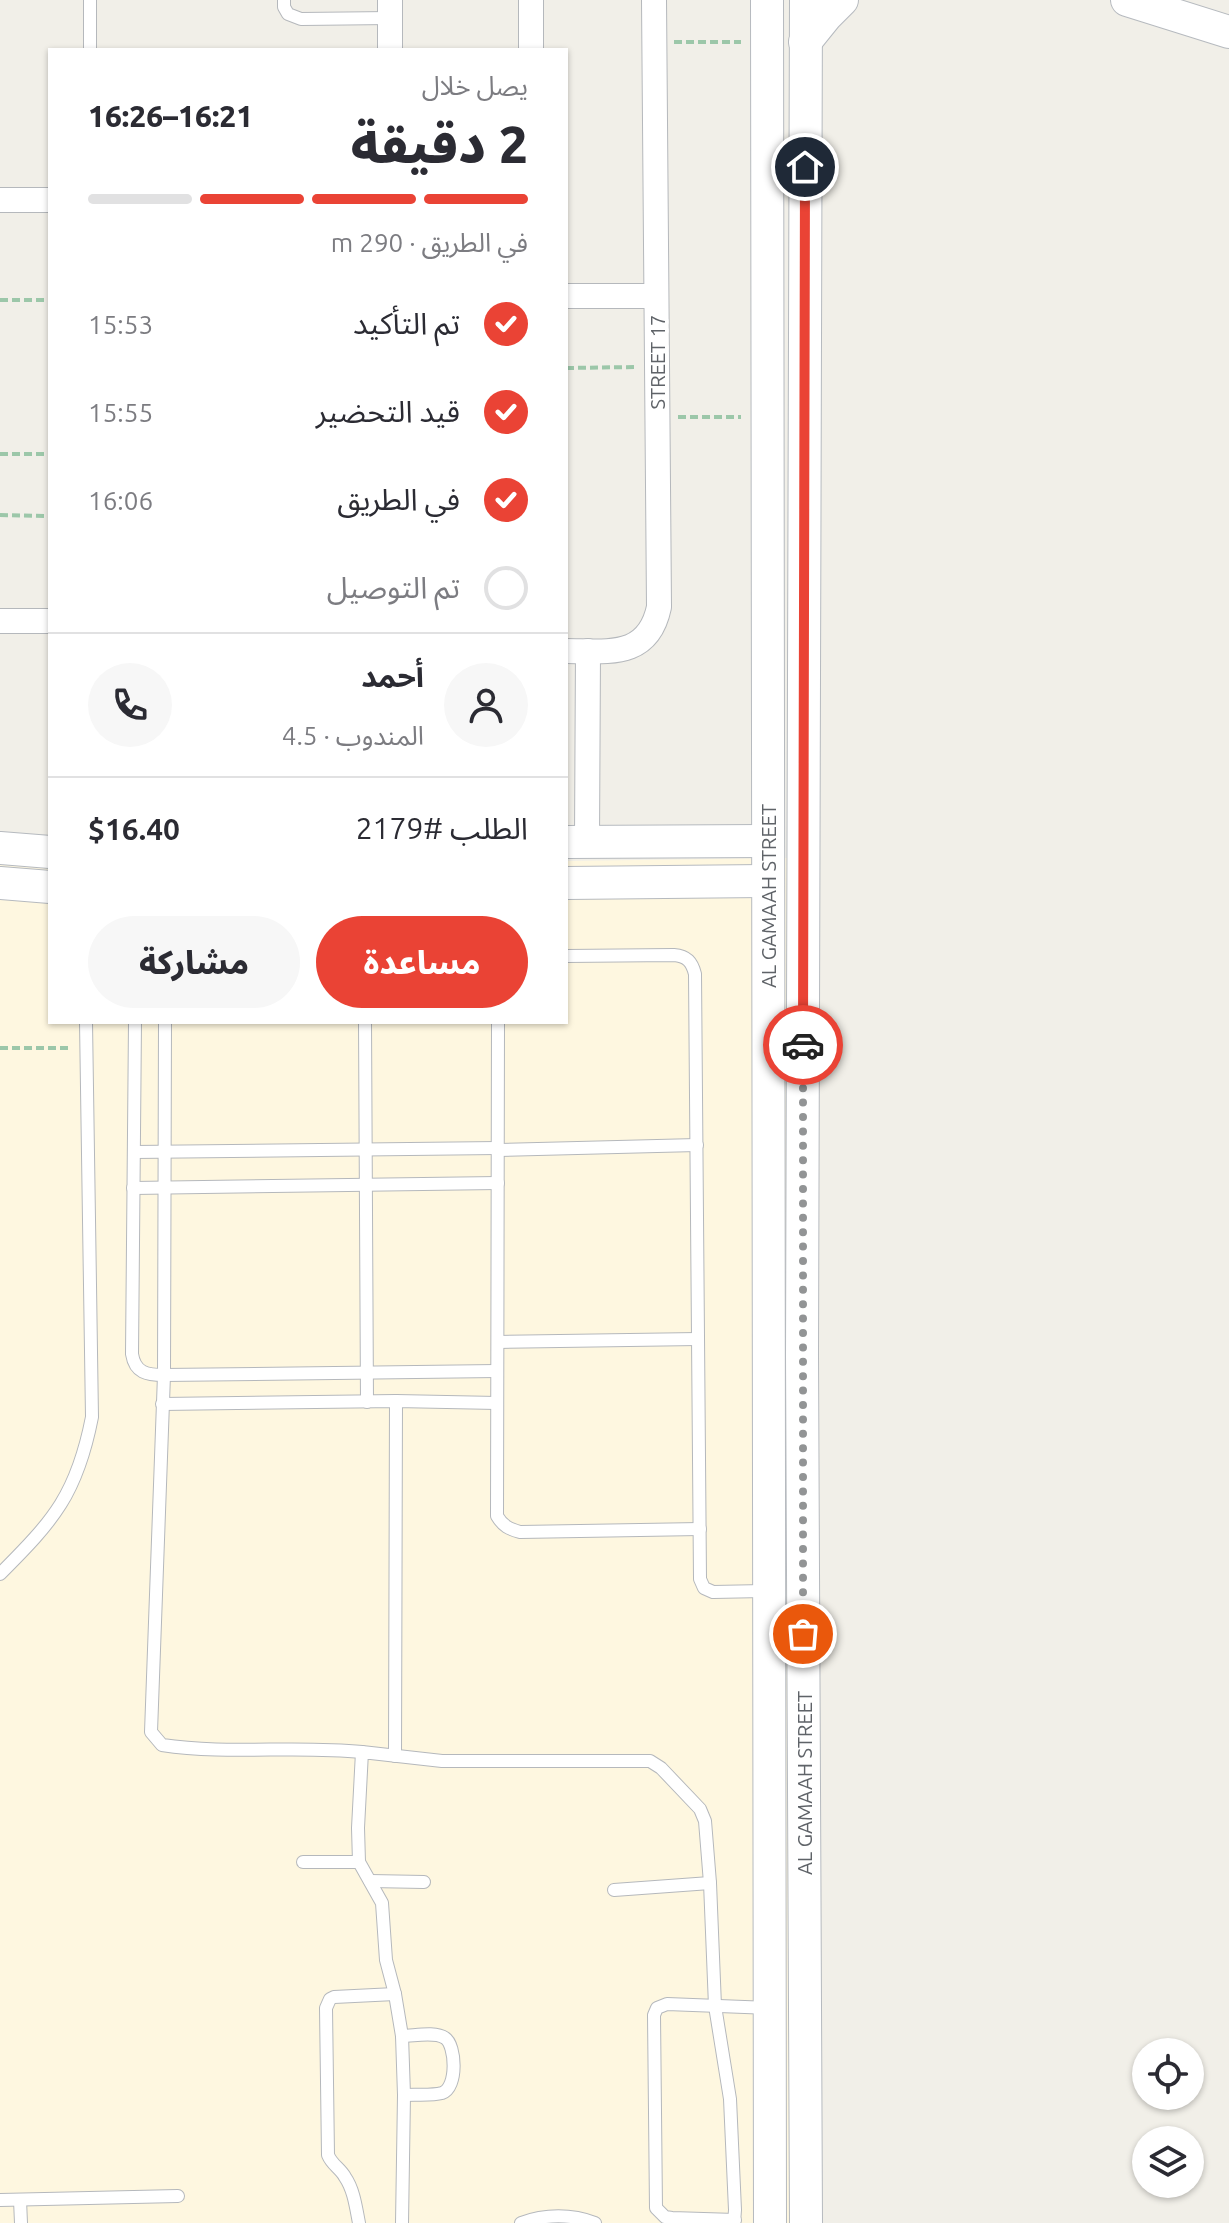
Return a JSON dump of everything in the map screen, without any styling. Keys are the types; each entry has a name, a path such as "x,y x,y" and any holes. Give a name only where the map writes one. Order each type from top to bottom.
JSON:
{"main road":[{"name":"AL GAMAAH STREET","path":"767,0 770,2223"},
{"name":"AL GAMAAH STREET","path":"806,0 802,1355 806,2223"},
{"path":"805,42 842,0"},
{"path":"1127,0 1229,32"},
{"path":"576,842 768,841"},
{"path":"0,848 48,852"},
{"path":"568,883 768,881"},
{"path":"0,883 48,887"},
{"path":"768,1356 802,1355"}],"street":[{"path":"531,0 531,48"},
{"name":"STREET 17","path":"577,651 628,649 640,643 650,633 659,607 654,0"},
{"path":"390,9 390,48"},
{"path":"0,200 48,200"},
{"path":"568,296 656,296"},
{"path":"0,621 48,621"},
{"path":"576,842 577,651"}],"lane":[{"path":"90,0 90,48"},
{"path":"284,0 288,14 301,19 390,9"},
{"path":"568,956 682,956 689,960 695,974 700,1579 704,1588 713,1592 769,1591"},
{"path":"0,1574 57,1512 74,1483 92,1417 86,1024"},
{"path":"135,1024 132,1354 139,1370 146,1374 164,1375 497,1371"},
{"path":"165,1024 164,1375 151,1732 162,1745 188,1749 334,1749 442,1761 650,1761 661,1768 703,1814 710,1883 715,2006 730,2099 734,2221 672,2218 660,2213 655,2201 654,2015 657,2008 667,2004 715,2006 769,2008"},
{"path":"365,1024 367,1402"},
{"path":"498,1024 497,1516 510,1529 520,1532 700,1529"},
{"path":"134,1152 697,1145"},
{"path":"133,1188 498,1183"},
{"path":"498,1342 698,1339"},
{"path":"395,1756 396,1401"},
{"path":"162,1404 497,1403"},
{"path":"362,1752 359,1862 382,1903 386,1960 402,2036 402,2223"},
{"path":"303,1862 359,1862"},
{"path":"370,1881 424,1882"},
{"path":"614,1890 710,1883"},
{"path":"359,2223 350,2184 328,2155 326,2008 334,1997 395,1994"},
{"path":"402,2036 437,2035 448,2040 453,2078 452,2084 442,2093 404,2095"},
{"path":"0,2200 178,2196"},
{"path":"20,2200 21,2223"},
{"path":"521,2223 562,2216 595,2223"}],"path":[{"path":"654,42 767,42"},
{"path":"0,300 48,300"},
{"path":"568,368 657,367"},
{"path":"657,417 768,417"},
{"path":"0,454 48,454"},
{"path":"0,515 48,516"},
{"path":"0,1048 86,1049"}],"shaded area":[{"path":"788,858 796,2223 0,2223 0,865 48,866 48,1024 568,1024 568,861"}],"way so far":[{"path":"803,1045 803,1634"}],"route":[{"path":"803,1045 805,167"}]}
